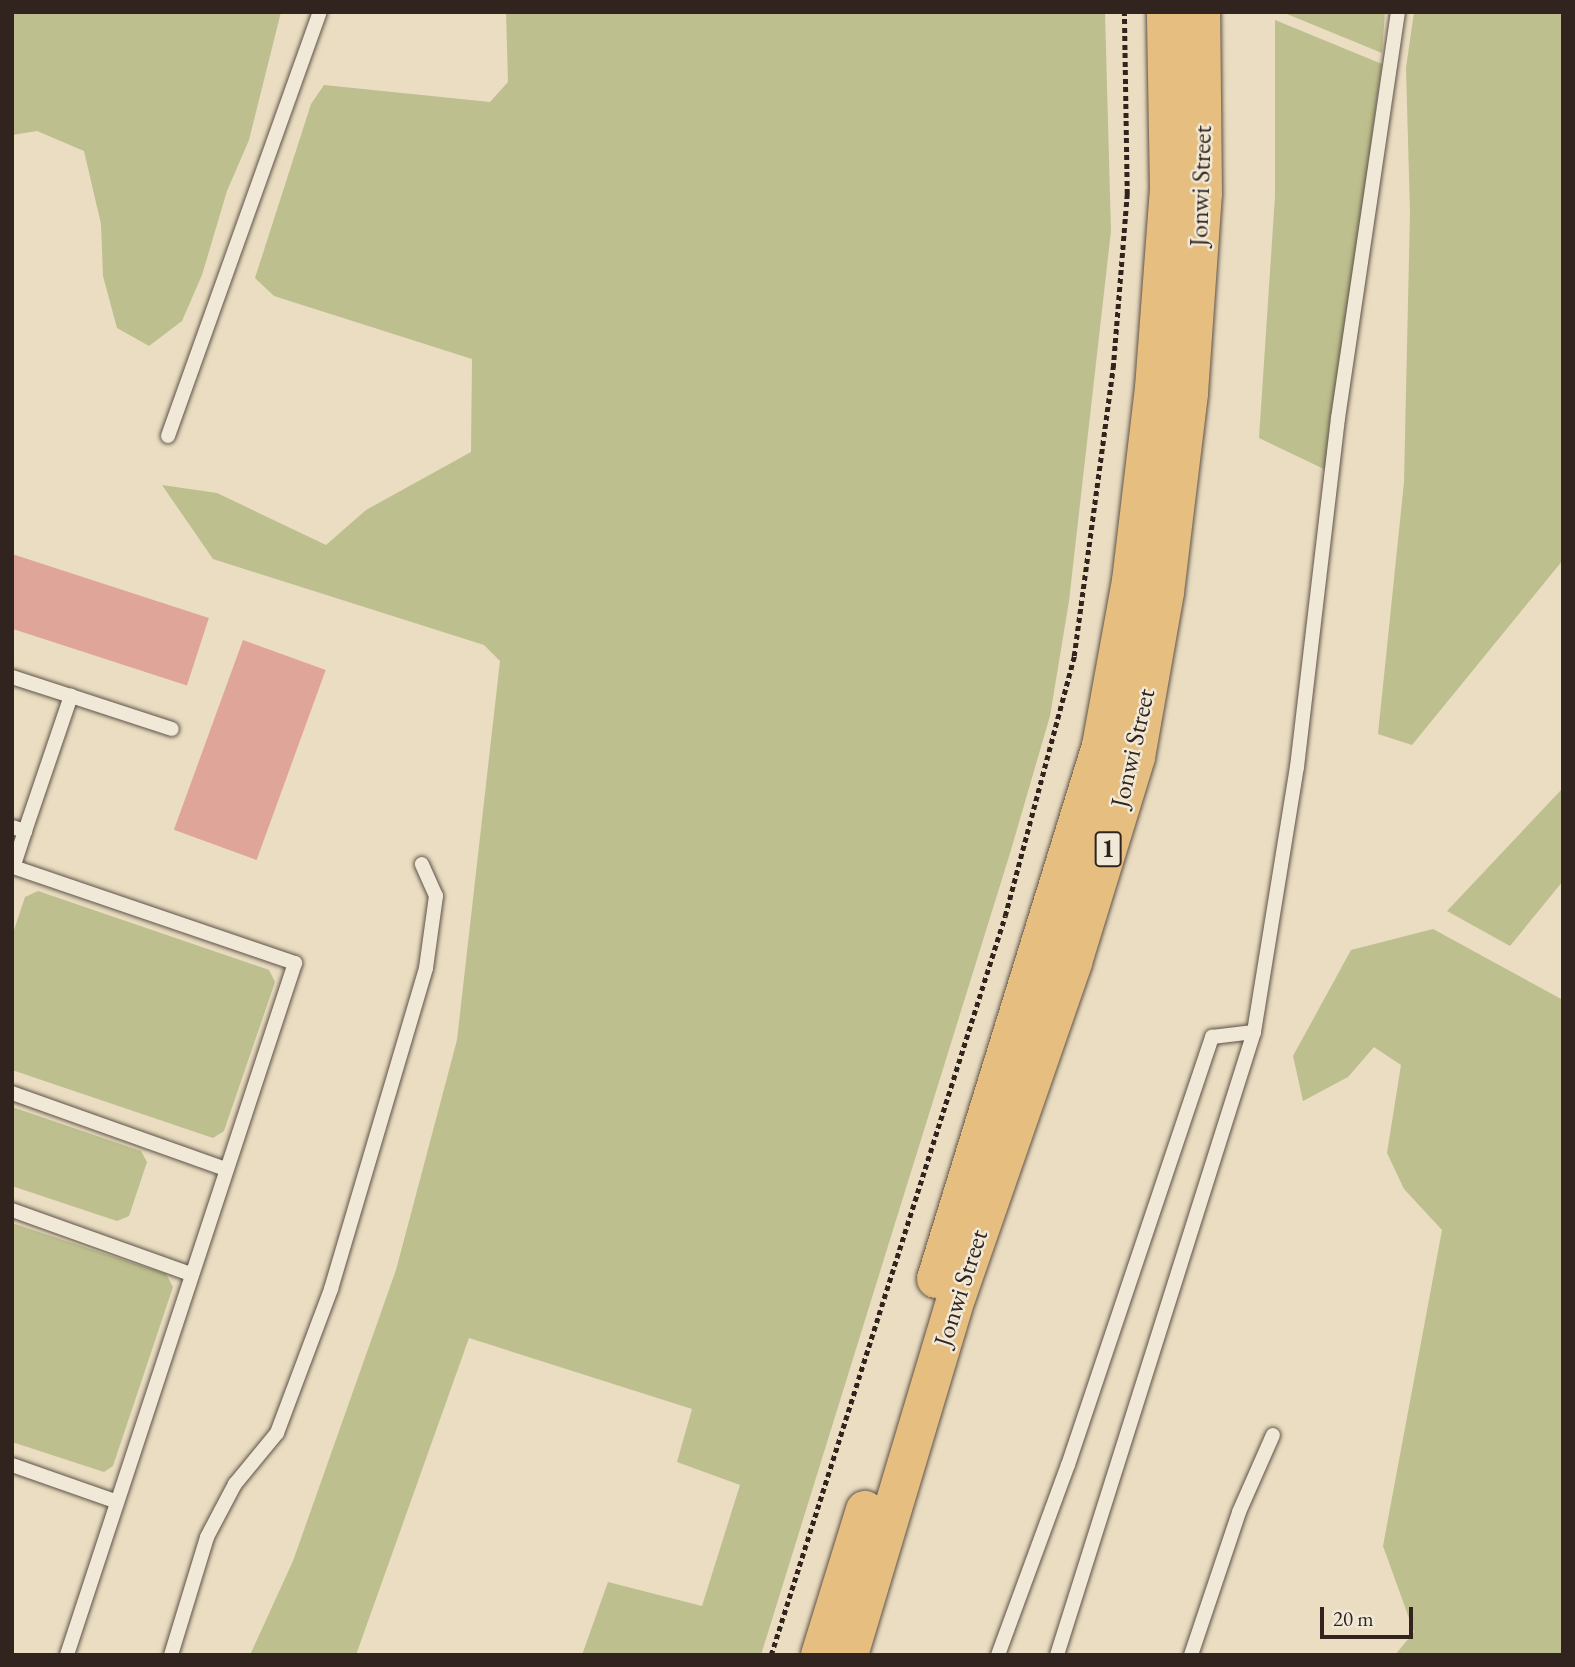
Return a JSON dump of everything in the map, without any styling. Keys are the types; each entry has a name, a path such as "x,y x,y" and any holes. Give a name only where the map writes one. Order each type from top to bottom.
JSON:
{"main road":[{"name":"Jonwi Street","path":"820,1655 1101,746 1131,581 1154,388 1169,190 1166,12"},
{"name":"Jonwi Street","path":"849,1655 957,1296 1073,962 1136,757 1165,592 1189,393 1203,194 1201,12"}],"lane":[{"path":"168,436 320,12"},
{"path":"1057,1655 1254,1032 1297,767 1338,418 1398,12"},
{"path":"12,677 172,729"},
{"path":"67,1655 115,1501 295,964 13,868 19,829 71,696"},
{"path":"170,1655 207,1537 235,1484 277,1433 331,1289 426,968 436,896 422,864"},
{"path":"998,1655 1068,1465 1212,1037 1254,1032"},
{"path":"12,1093 226,1169"},
{"path":"12,1210 191,1275"},
{"path":"1191,1655 1239,1512 1273,1435"},
{"path":"12,1465 115,1501"}],"path":[{"path":"771,1655 1005,916 1074,656 1113,368 1127,194 1124,12"}],"green space":[{"path":"12,12 281,12 249,140 227,191 202,275 182,321 149,346 117,328 103,276 101,224 84,151 37,131 12,135"},
{"path":"506,12 1105,12 1111,231 1069,601 1050,716 1011,850 761,1655 582,1655 608,1582 702,1606 740,1485 677,1462 692,1409 469,1338 356,1655 250,1655 293,1561 396,1270 457,1040 500,661 484,645 213,559 162,485 217,493 326,545 366,510 471,452 472,359 274,296 255,278 311,104 324,85 490,102 508,82"},
{"path":"1282,12 1385,12 1382,53"},
{"path":"1414,12 1563,12 1563,560 1412,745 1378,734 1404,482 1410,212 1406,68"},
{"path":"1275,20 1382,64 1326,470 1259,438 1275,196"},
{"path":"1563,788 1563,881 1510,946 1447,911"},
{"path":"38,891 269,970 275,982 224,1131 213,1138 12,1070 12,936 25,897"},
{"path":"1433,929 1563,1000 1563,1655 1395,1655 1414,1632 1383,1546 1442,1230 1404,1189 1387,1153 1401,1065 1374,1047 1348,1077 1303,1101 1293,1056 1351,950"},
{"path":"12,1107 141,1151 147,1162 129,1216 117,1221 12,1186"},
{"path":"12,1223 166,1274 173,1287 113,1466 104,1472 12,1442"}],"building":[{"path":"12,554 209,618 187,685 12,629"},
{"path":"243,640 326,670 257,860 174,830"}]}
